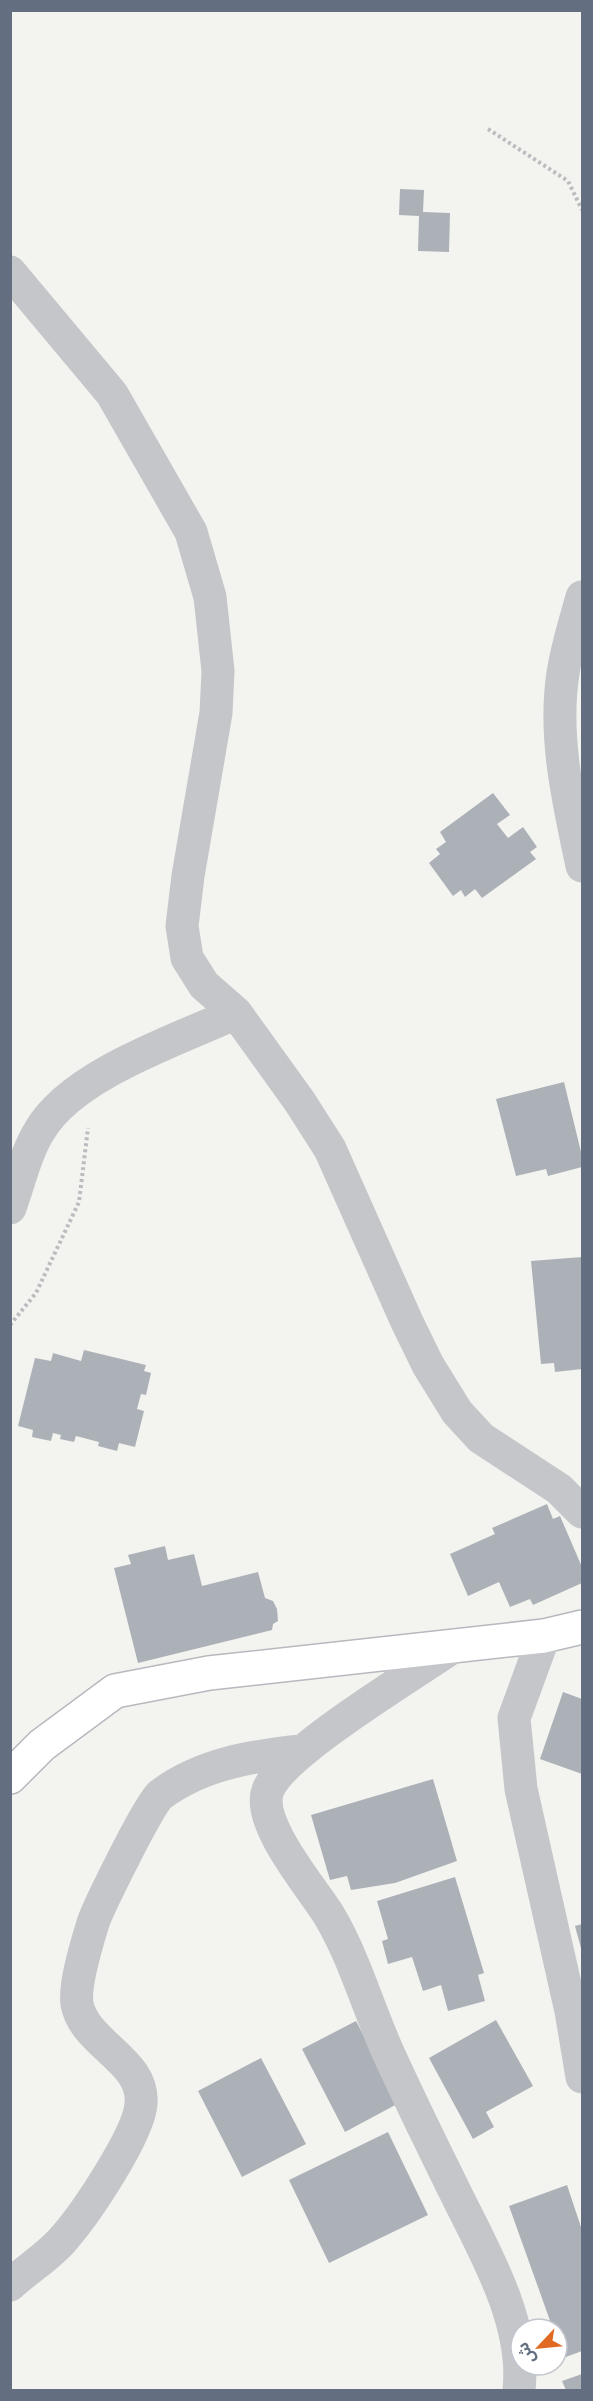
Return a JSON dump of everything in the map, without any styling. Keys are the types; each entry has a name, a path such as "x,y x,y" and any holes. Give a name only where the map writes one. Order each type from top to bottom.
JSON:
{"street":[{"path":"10,272 112,394 191,532 210,597 218,671 216,713 182,926 188,958 204,985 236,1013 300,1102 330,1149 407,1322 428,1365 457,1412 481,1438 559,1489 582,1512"},
{"path":"582,597 562,674 561,714 563,777 582,866"},
{"path":"10,1208 39,1130 63,1100 92,1079 236,1013"},
{"path":"10,1778 42,1745 115,1691 208,1673 544,1636 582,1627"},
{"path":"544,1636 514,1718 521,1789 572,2011 582,2077"},
{"path":"453,1647 301,1751 275,1776 267,1792 266,1807 270,1822 330,1918 356,1972 392,2061 480,2243 516,2338 519,2391"},
{"path":"10,2285 64,2239 110,2170 139,2117 141,2091 135,2076 93,2035 86,2025 77,2002 81,1969 93,1921 152,1806 157,1797 171,1787 217,1766 301,1751"}],"path":[{"path":"488,129 568,181 582,210"},
{"path":"10,1325 36,1293 79,1202 92,1079"}],"building":[{"path":"400,189 424,190 423,212 450,213 449,252 418,251 419,216 399,215"},
{"path":"493,793 510,815 497,824 508,838 523,827 537,847 530,852 536,859 482,898 475,889 465,897 461,890 453,896 429,863 440,854 436,849 446,842 440,832"},
{"path":"564,1082 582,1156 582,1167 548,1176 546,1169 516,1176 496,1099"},
{"path":"582,1257 582,1369 555,1372 554,1363 541,1364 531,1261"},
{"path":"84,1350 146,1365 144,1371 151,1373 146,1395 141,1394 137,1409 144,1411 135,1447 119,1443 117,1451 98,1446 99,1442 76,1436 74,1442 60,1439 61,1435 53,1433 51,1441 32,1437 33,1430 18,1426 35,1358 51,1361 53,1353 81,1361"},
{"path":"547,1504 553,1519 560,1516 582,1567 582,1583 533,1605 530,1599 510,1607 499,1582 468,1596 450,1554 495,1534 492,1528"},
{"path":"165,1546 168,1560 194,1554 202,1586 258,1572 265,1598 273,1601 277,1609 278,1621 273,1624 272,1630 138,1663 114,1568 131,1564 128,1555"},
{"path":"563,1692 582,1699 582,1774 540,1759"},
{"path":"433,1779 457,1861 395,1883 351,1890 347,1876 330,1880 311,1815"},
{"path":"455,1877 484,1973 478,1975 485,2001 448,2011 441,1985 423,1991 412,1957 388,1964 382,1941 388,1939 377,1901"},
{"path":"582,1924 582,1952 575,1926"},
{"path":"496,2020 533,2086 486,2112 494,2127 473,2139 429,2058"},
{"path":"356,2021 399,2103 345,2132 302,2049"},
{"path":"261,2058 306,2144 242,2177 198,2091"},
{"path":"388,2132 428,2215 329,2263 289,2180"},
{"path":"567,2185 582,2230 582,2351 569,2356 569,2317 549,2317 509,2206"},
{"path":"582,2374 582,2390 566,2390 562,2381"}]}
